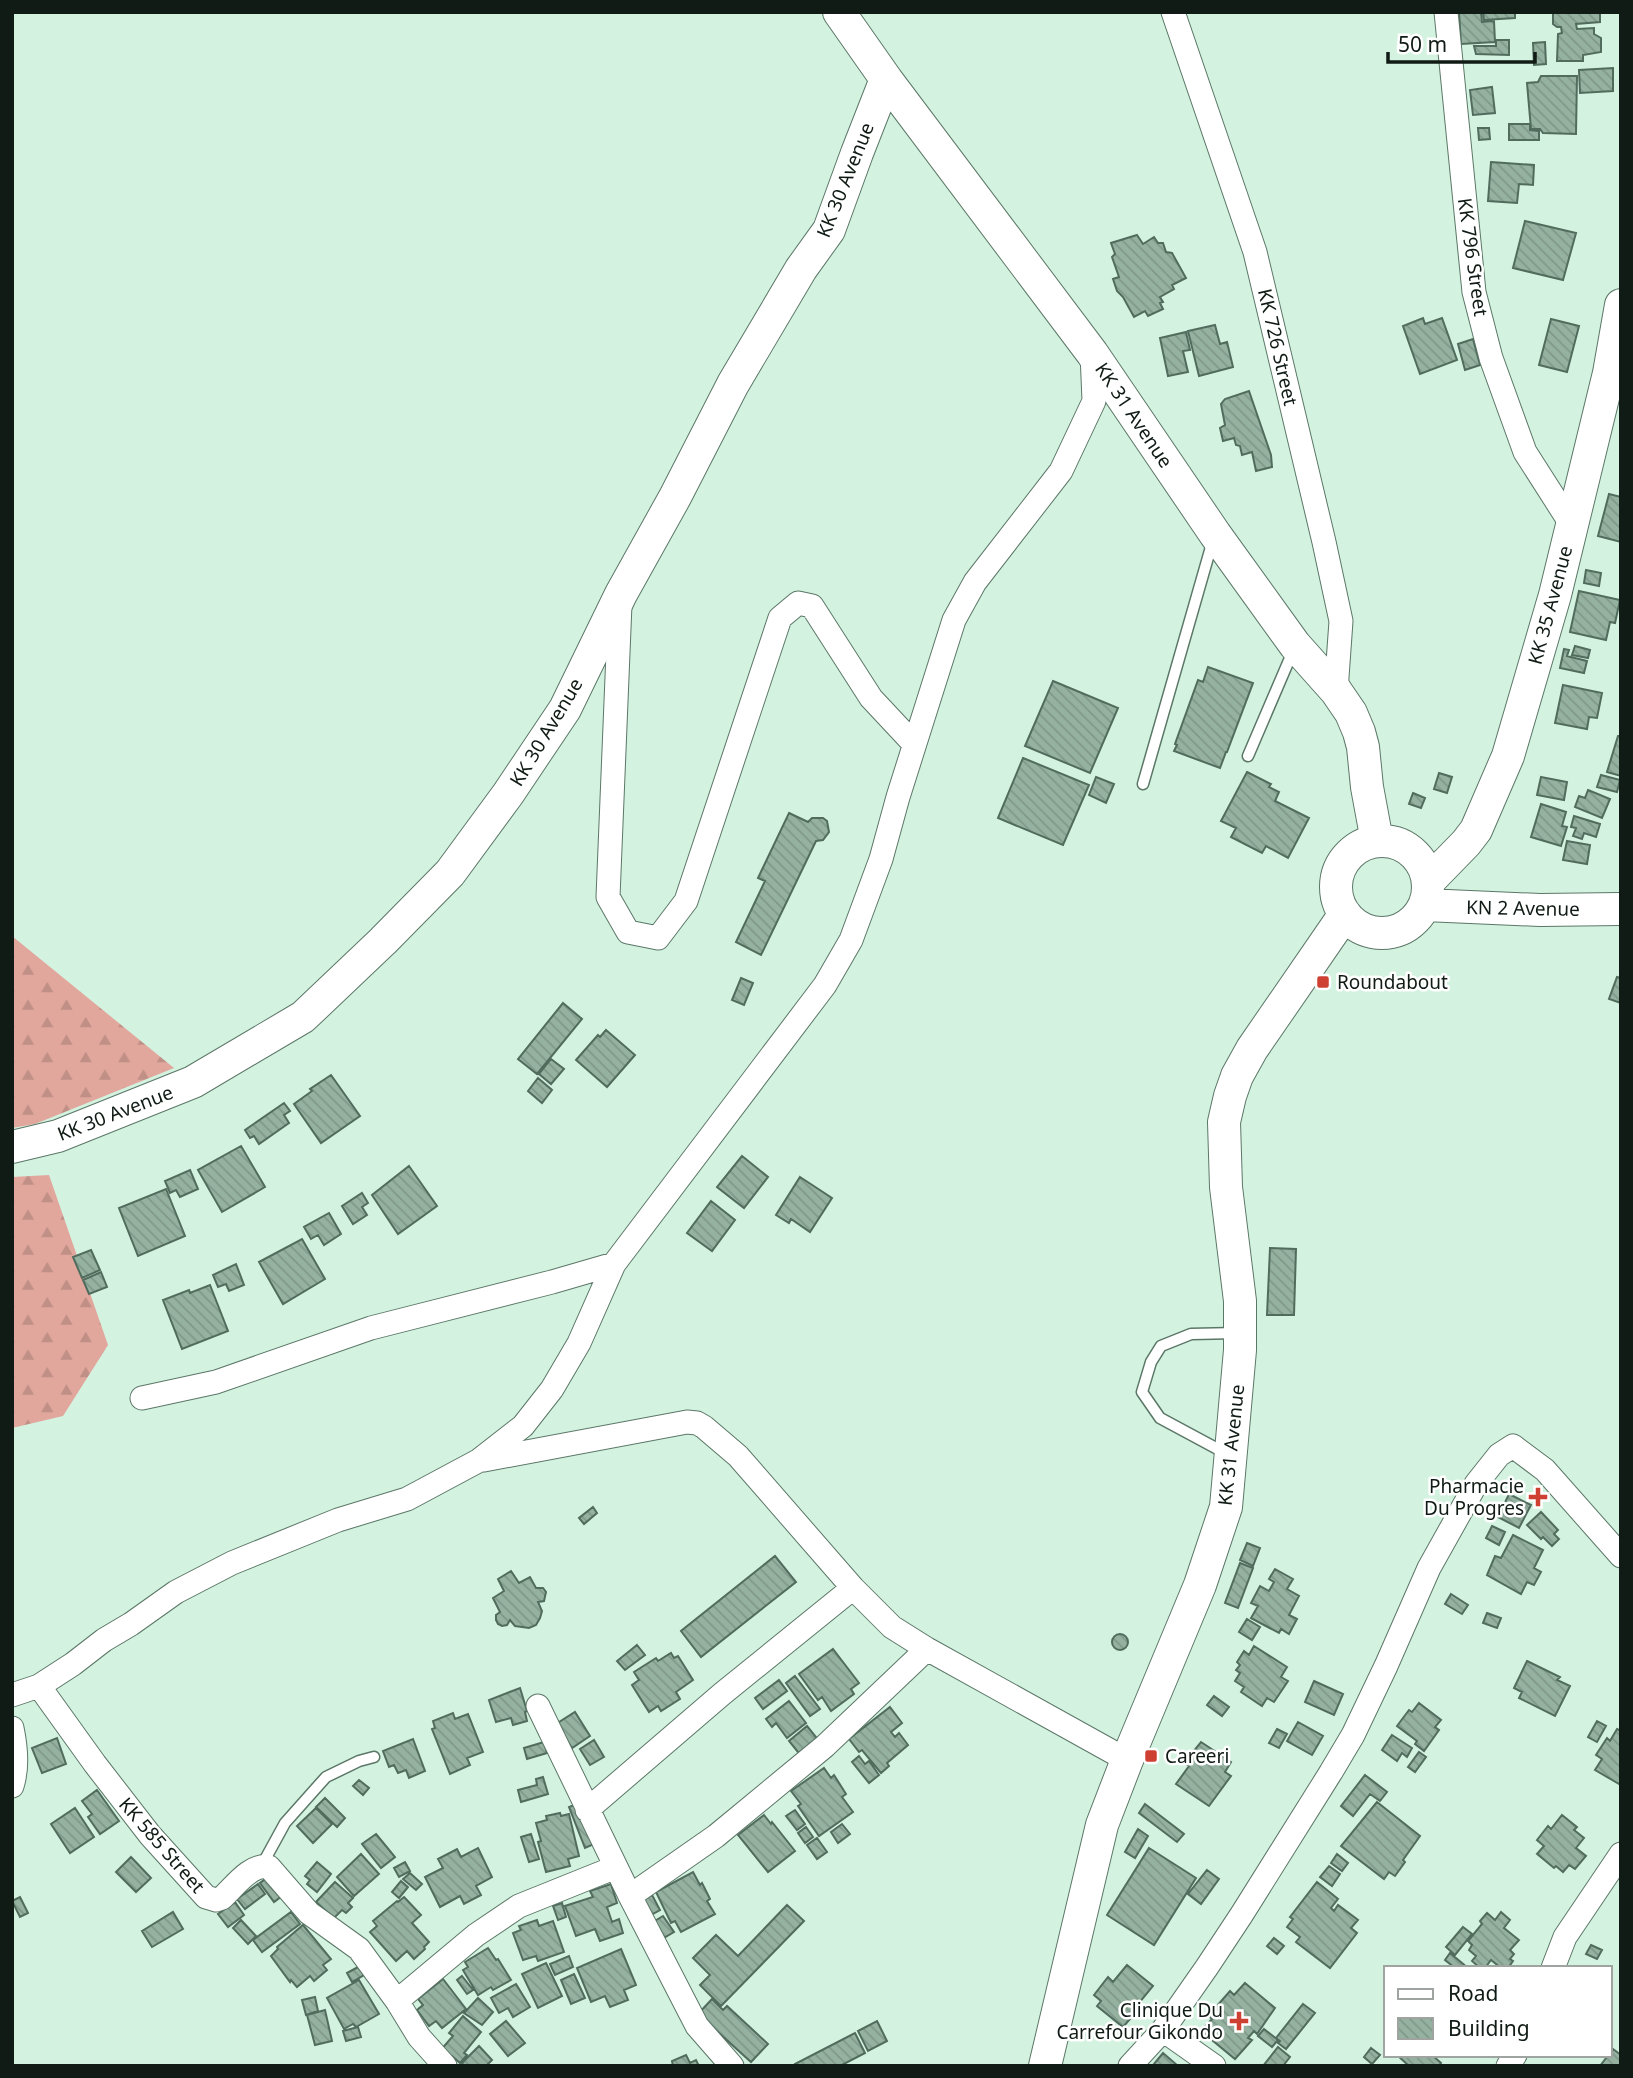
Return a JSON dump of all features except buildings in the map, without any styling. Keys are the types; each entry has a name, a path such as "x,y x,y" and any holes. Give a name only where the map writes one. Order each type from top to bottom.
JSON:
{"main road":[{"name":"KK 31 Avenue","path":"839,12 886,79 1092,353 1215,534 1296,645 1336,691 1351,713 1359,732 1377,841"},
{"name":"KK 30 Avenue","path":"12,1147 58,1136 193,1082 303,1017 383,942 450,873 508,794 565,709 621,594 733,384 801,269 829,230 886,79"},
{"name":"KK 35 Avenue","path":"1427,893 1476,830 1495,790 1516,731 1555,595 1609,373 1621,305"},
{"path":"1377,841 1389,841 1401,844 1420,859 1426,869 1427,893 1419,915 1410,924 1388,933 1376,932 1364,929 1345,915 1339,904 1336,880 1346,858 1355,849 1377,841"},
{"name":"KN 2 Avenue","path":"1427,893 1541,910 1621,909"},
{"name":"KK 31 Avenue","path":"1045,2066 1102,1825 1200,1585 1226,1507 1240,1333 1240,1301 1226,1187 1224,1122 1230,1096 1237,1076 1252,1049 1345,915"}],"street":[{"name":"KK 726 Street","path":"1173,12 1255,251 1341,621 1336,691"},
{"name":"KK 796 Street","path":"1446,12 1474,292 1491,358 1525,452 1571,524"},
{"path":"12,1695 39,1686 176,1592 232,1563 338,1520 407,1499 478,1461 523,1426 540,1407 579,1343 614,1264 825,985 851,940 877,871 914,744 959,611 975,582 1061,471 1092,406 1092,353"},
{"path":"621,594 608,897 628,932 659,939 686,901 780,618 798,603 812,606 872,698 914,744"},
{"path":"142,1398 216,1382 371,1328 614,1264"},
{"path":"478,1461 687,1422 697,1423 738,1456 853,1588 892,1627 1127,1760"},
{"path":"1130,2066 1163,2030 1242,1914 1353,1735 1429,1568 1476,1484 1499,1455 1513,1446 1545,1470 1621,1556"},
{"path":"587,1810 722,1694 853,1588"},
{"path":"630,1896 716,1836 825,1746 927,1649"},
{"name":"KK 585 Street","path":"39,1686 150,1835 206,1897 211,1900 222,1898 253,1869 261,1866"},
{"path":"537,1706 615,1867 697,2026 732,2066"},
{"path":"12,1728 16,1775 12,1786"},
{"path":"1554,1966 1565,1937 1621,1854"},
{"path":"261,1866 269,1867 309,1913 359,1949 397,2001 437,2064"},
{"path":"397,2001 476,1935 519,1906 615,1867"},
{"path":"1163,2030 1214,2066"}],"lane":[{"path":"1143,784 1215,534"},
{"path":"1248,756 1296,645"},
{"path":"1231,1456 1160,1418 1142,1392 1151,1362 1161,1346 1191,1334 1240,1333"},
{"path":"261,1866 285,1823 326,1777 374,1757"}],"green space":[{"path":"12,936 174,1068 35,1124 12,1128"},
{"path":"49,1175 108,1345 63,1416 12,1428 12,1177"}],"place":[{"name":"Roundabout","path":"1323,982"},
{"name":"Pharmacie Du Progres","path":"1538,1497"},
{"name":"Careeri","path":"1151,1756"},
{"name":"Clinique Du Carrefour Gikondo","path":"1239,2021"}]}
